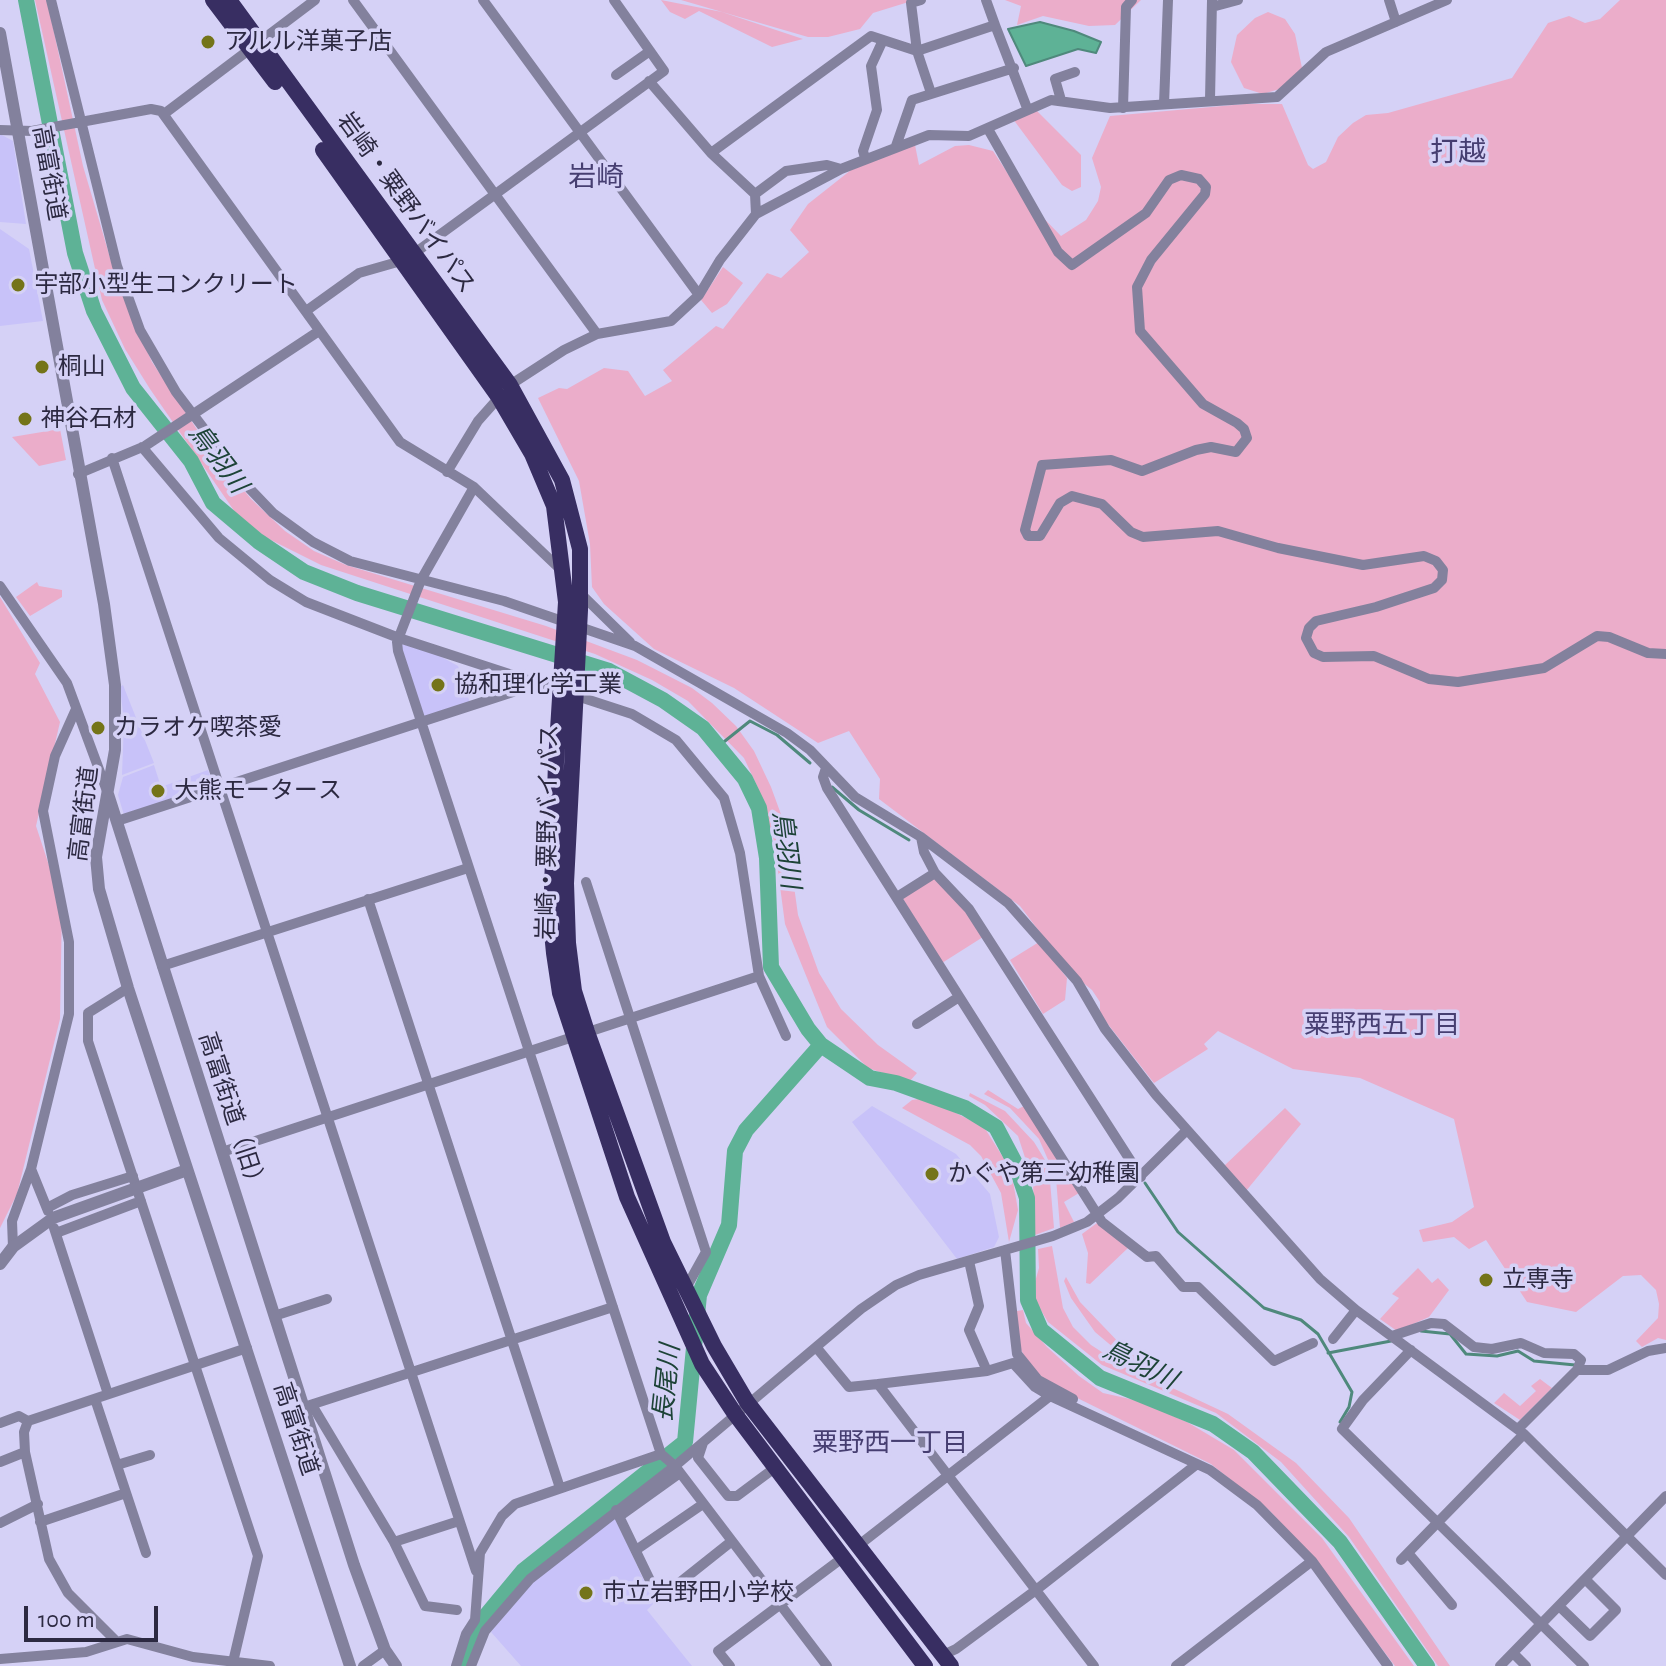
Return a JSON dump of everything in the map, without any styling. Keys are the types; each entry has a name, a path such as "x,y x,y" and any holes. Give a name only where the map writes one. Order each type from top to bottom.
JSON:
{"highway":[{"name":"岩崎・粟野バイパス","path":"213,0 254,45"},
{"name":"岩崎・粟野バイパス","path":"229,0 254,45 504,390 562,480 580,549 580,610 559,884"},
{"name":"岩崎・粟野バイパス","path":"504,390 554,506 561,546 566,602 559,884 582,1034 627,1197 702,1364 859,1545 947,1660"},
{"name":"岩崎・粟野バイパス","path":"582,1034 641,1188 741,1408 776,1467 926,1666"}],"street":[{"path":"51,0 79,123 117,266 140,330 193,417 273,513 313,542 350,561 504,601 635,646 787,733 855,797 921,837 1008,903 1045,940 1077,981 1105,1029 1187,1130 1320,1279 1356,1310 1521,1431 1666,1575"},
{"path":"164,114 315,0"},
{"path":"353,0 597,334"},
{"path":"483,0 699,295"},
{"path":"306,311 359,273 406,258 664,71 614,0"},
{"path":"921,0 911,3 917,51 931,93"},
{"path":"986,0 1027,108"},
{"path":"1123,108 1126,7 1132,0"},
{"path":"1164,104 1168,0"},
{"path":"1210,100 1212,3 1238,0"},
{"path":"1389,0 1396,22"},
{"path":"447,472 478,421 504,390 564,350 597,334 617,328 660,325 681,313 699,295 720,260 756,214 841,169 929,135 969,136 1027,108 1061,100 1123,108 1277,97 1326,52 1447,0"},
{"path":"711,153 871,36 917,51 995,25"},
{"name":"高富街道","path":"0,33 26,131 78,474 104,604 115,685 115,750 96,857 99,889 128,988 350,1666"},
{"path":"865,158 863,151 877,110 871,66 883,40"},
{"path":"616,75 650,51"},
{"path":"896,146 912,100 1014,68"},
{"path":"1061,100 1055,79 1075,72"},
{"path":"649,81 711,153 755,194 756,214"},
{"path":"0,130 26,131 151,109 164,114 400,442 474,487 546,552 583,597 635,646"},
{"path":"988,129 1058,252 1072,265 1146,213 1169,180 1181,175 1199,179 1206,187 1205,194 1151,260 1137,287 1140,331 1203,404 1237,423 1247,438 1236,452 1211,447 1196,450 1142,471 1111,460 1042,465 1025,530 1028,536 1040,536 1060,503 1072,496 1102,504 1131,532 1143,537 1218,531 1278,548 1363,565 1424,556 1436,561 1443,570 1442,580 1434,588 1376,607 1316,621 1309,628 1306,638 1314,653 1323,657 1374,656 1429,679 1458,682 1544,668 1597,636 1609,637 1648,653 1666,654"},
{"path":"755,194 786,171 827,165 841,169"},
{"path":"78,474 144,446 193,417 252,373 319,331"},
{"path":"144,446 219,538 270,580 306,602 549,689 601,702 632,714 676,740 724,798 740,853 759,976 786,1036"},
{"path":"112,458 476,1571 480,1626"},
{"path":"474,487 420,581 400,636 398,651 661,1454 677,1470 827,1666"},
{"name":"高富街道（旧）","path":"0,586 67,683 107,791 274,1316 308,1406 385,1650 396,1666"},
{"path":"117,821 513,692"},
{"path":"13,1247 12,1221 31,1169 64,1037 71,984 63,902 43,811 55,756 76,709"},
{"path":"826,768 823,777 827,788 1097,1215 1147,1257 1156,1256 1183,1287 1198,1287 1274,1361 1313,1343"},
{"path":"921,837 924,852 935,873 969,909 1141,1177"},
{"path":"162,966 468,868"},
{"path":"897,897 935,873"},
{"path":"586,882 706,1252 689,1295"},
{"path":"368,899 560,1488"},
{"path":"222,1152 759,976"},
{"path":"128,988 88,1013 86,1025 258,1556 233,1662"},
{"path":"917,1024 959,997"},
{"path":"456,1666 468,1656 480,1626 530,1579 677,1470 741,1408 896,1285 933,1269 1053,1236 1097,1215 1141,1177 1187,1130"},
{"path":"31,1169 48,1210 72,1195 187,1170"},
{"path":"0,1264 13,1247 53,1218 135,1182"},
{"path":"108,1394 55,1231 141,1201"},
{"path":"1007,1249 1017,1354 1038,1380 1089,1406 1096,1416"},
{"path":"969,1261 979,1306 969,1330 987,1371"},
{"path":"274,1316 327,1299"},
{"path":"457,1610 425,1606 394,1542 308,1406 613,1307"},
{"path":"1333,1339 1356,1310"},
{"path":"1395,1338 1431,1323 1444,1324 1474,1347 1492,1349 1521,1343 1544,1353 1574,1354 1581,1360 1521,1431 1404,1557 1452,1605"},
{"path":"816,1347 849,1387 987,1371 1013,1363 1035,1387 1050,1396 1197,1464 1257,1505 1312,1561 1334,1596 1388,1666"},
{"path":"0,1423 19,1416 28,1421 247,1348"},
{"path":"1578,1367 1608,1370 1648,1351 1666,1348"},
{"path":"1411,1350 1363,1400 1342,1429 1584,1666"},
{"path":"878,1384 1094,1666"},
{"path":"859,1545 1050,1396"},
{"path":"95,1399 146,1553"},
{"path":"28,1421 25,1452 49,1559 59,1582 116,1641"},
{"path":"704,1441 698,1458 728,1496 737,1496 776,1467"},
{"path":"0,1462 25,1452"},
{"path":"476,1571 488,1535 515,1504 661,1454"},
{"path":"117,1465 150,1455"},
{"path":"926,1666 947,1660 1197,1464"},
{"path":"40,1522 126,1493"},
{"path":"1500,1666 1666,1496"},
{"path":"0,1523 38,1504"},
{"path":"636,1550 703,1504"},
{"path":"618,1513 659,1599 732,1541"},
{"path":"394,1542 459,1521"},
{"path":"730,1666 718,1651 845,1556"},
{"path":"1176,1666 1312,1561"},
{"path":"1559,1606 1590,1636 1608,1619 1616,1610 1585,1579"},
{"path":"0,1659 86,1652 116,1641 151,1643 193,1657 270,1666"},
{"path":"363,1666 385,1650"},
{"path":"1513,1653 1526,1666"}],"shaded area":[{"path":"35,0 47,0 83,166 111,261 135,324 152,362 210,449 251,499 285,531 314,551 346,565 546,626 637,660 692,688 712,703 736,726 754,751 771,787 786,828 798,915 819,973 841,1009 878,1045 917,1073 909,1082 868,1068 827,1027 785,924 774,841 758,788 744,758 688,701 652,680 595,654 321,565 265,537 235,512 150,389 125,349 102,300"},
{"path":"661,0 722,12 803,39 772,47 699,11 685,19 670,12"},
{"path":"681,0 915,0 873,13 860,29 828,37 808,37"},
{"path":"1005,0 1141,0 1115,25 1089,26 1043,16 1017,25 1021,6"},
{"path":"1620,0 1666,0 1666,1340 1658,1338 1642,1347 1636,1341 1658,1318 1659,1304 1656,1290 1641,1275 1623,1276 1576,1312 1527,1302 1486,1240 1469,1249 1454,1237 1423,1242 1419,1230 1452,1222 1474,1207 1454,1119 1360,1078 1293,1069 1218,1031 1204,1044 1208,1049 1154,1083 1100,1014 1100,1002 1092,990 1071,973 1020,906 879,799 880,779 849,731 818,743 734,688 654,649 604,604 592,587 590,544 579,481 538,398 559,388 567,389 604,368 628,371 645,396 672,381 663,370 716,326 723,329 767,273 781,278 809,252 790,230 808,204 851,170 915,145 919,165 955,146 969,145 993,151 1024,198 1061,236 1086,220 1098,201 1101,187 1092,158 1110,116 1245,104 1282,104 1308,165 1313,169 1326,162 1338,137 1366,115 1388,113 1512,78 1548,23 1569,16 1585,23 1600,19"},
{"path":"1268,12 1285,19 1295,34 1302,68 1286,87 1263,94 1244,88 1231,62 1237,35 1255,18"},
{"path":"1040,22 1101,42 1096,53 1078,49 1026,66 1008,29"},
{"path":"1035,109 1081,155 1081,187 1072,191 1062,185 1013,119"},
{"path":"0,134 13,141 26,224 0,222"},
{"name":"宇部小型生コンクリート","path":"0,229 29,249 43,321 0,326"},
{"path":"723,267 743,283 727,304 712,313 701,300"},
{"path":"60,429 66,460 39,466 12,437"},
{"path":"37,582 39,586 62,590 62,597 30,616 16,597"},
{"path":"0,597 40,663 35,674 60,722 36,826 62,905 60,1019 17,1194 0,1228"},
{"name":"協和理化学工業","path":"401,644 427,649 458,666 470,703 422,718"},
{"path":"123,685 154,763 122,775 124,722 120,687"},
{"name":"大熊モータース","path":"154,765 161,787 208,770 214,786 124,815 118,795 123,777"},
{"path":"929,874 960,903 983,937 942,963 900,894"},
{"path":"1039,942 1067,978 1065,1000 1043,1014 1010,960"},
{"path":"988,1090 1018,1109 1024,1106 1079,1193 1064,1202 1074,1222 1060,1228 1056,1178 1039,1139 1010,1108 984,1094"},
{"path":"970,1093 1005,1111 1034,1142 1045,1160 1050,1181 1054,1228 1035,1235 1033,1182 1018,1136 985,1105 969,1096"},
{"path":"926,1098 984,1127 1011,1170 1018,1210 1009,1242 1001,1193 981,1156 970,1145 902,1108 912,1100"},
{"name":"かぐや第三幼稚園","path":"872,1106 956,1154 990,1194 999,1237 994,1247 957,1259 852,1122"},
{"path":"1285,1108 1301,1124 1246,1191 1224,1166"},
{"path":"1097,1223 1128,1248 1090,1284 1086,1283 1088,1253 1082,1234"},
{"path":"1052,1246 1063,1308 1073,1327 1091,1345 1119,1363 1228,1414 1296,1463 1349,1518 1450,1666 1438,1666 1349,1537 1281,1462 1216,1413 1102,1365 1048,1322 1036,1302 1035,1282 1039,1268 1038,1249"},
{"path":"1418,1268 1432,1283 1438,1278 1449,1290 1429,1317 1397,1331 1380,1319 1399,1298 1392,1294"},
{"path":"1066,1277 1080,1302 1126,1350 1154,1369 1153,1374 1133,1364 1095,1332 1071,1298 1064,1281"},
{"path":"1023,1310 1026,1323 1047,1347 1103,1393 1139,1401 1187,1422 1234,1450 1322,1538 1414,1666 1395,1666 1311,1555 1269,1510 1211,1464 1059,1389 1042,1377 1028,1363 1018,1344 1017,1311"},
{"path":"1540,1379 1552,1388 1520,1420 1494,1403 1504,1393 1520,1406 1536,1391 1531,1386"},
{"name":"市立岩野田小学校","path":"615,1517 654,1603 647,1610 692,1666 521,1666 491,1632 532,1583"}],"waterway":[{"name":"鳥羽川","path":"26,0 75,253 94,311 133,388 191,461 213,503 258,541 304,572 357,593 609,671 663,700 703,728 745,779 759,808 767,858 771,967 808,1029 821,1045 870,1078 896,1083 965,1108 996,1127 1015,1163 1027,1198 1028,1300 1041,1330 1100,1378 1213,1424 1253,1452 1340,1542 1427,1666"},
{"path":"720,745 750,721 777,735 810,763"},
{"path":"832,787 859,810 909,840"},
{"name":"長尾川","path":"463,1666 470,1641 484,1618 523,1571 685,1442 699,1295 729,1225 735,1151 746,1130 821,1045"},
{"path":"1145,1183 1178,1232 1264,1308 1301,1320 1318,1334 1352,1392 1349,1407 1340,1422"},
{"path":"1421,1331 1450,1334 1466,1354 1497,1356 1518,1351 1534,1361 1575,1365"},
{"path":"1328,1353 1391,1341"}],"place":[{"name":"アルル洋菓子店","path":"208,42"},
{"name":"宇部小型生コンクリート","path":"18,285"},
{"name":"桐山","path":"42,367"},
{"name":"神谷石材","path":"25,419"},
{"name":"協和理化学工業","path":"438,685"},
{"name":"カラオケ喫茶愛","path":"98,728"},
{"name":"大熊モータース","path":"158,791"},
{"name":"かぐや第三幼稚園","path":"932,1174"},
{"name":"立専寺","path":"1486,1280"},
{"name":"市立岩野田小学校","path":"586,1593"}],"district":[{"name":"打越","path":"1458,153"},
{"name":"岩崎","path":"596,178"},
{"name":"粟野西五丁目","path":"1382,1025"},
{"name":"粟野西一丁目","path":"890,1443"}]}
